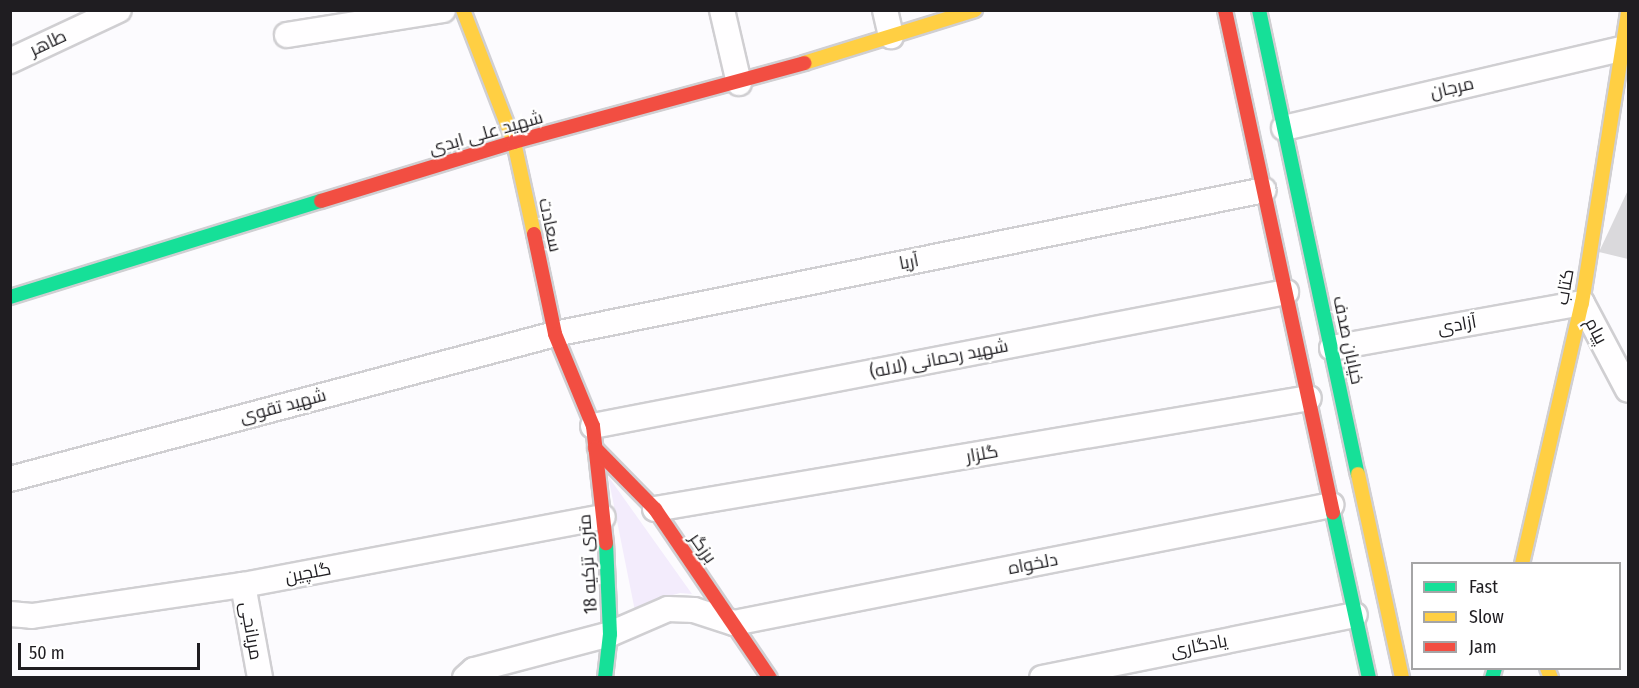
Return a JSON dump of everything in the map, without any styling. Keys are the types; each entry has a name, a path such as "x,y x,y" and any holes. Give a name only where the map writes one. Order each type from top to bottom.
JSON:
{"street":[{"name":"طاهر","path":"10,61 119,10"},
{"path":"287,35 443,10"},
{"name":"سعادت","path":"463,10 514,142 555,334 594,437"},
{"path":"722,10 739,83"},
{"path":"885,10 891,36"},
{"name":"شهید علی ابدی","path":"10,297 514,142 739,83 975,10"},
{"path":"1225,10 1369,678"},
{"name":"خیابان صدف","path":"1259,10 1402,678"},
{"name":"کتاب","path":"1522,562 1582,303 1629,13"},
{"name":"مرجان","path":"1284,128 1624,48"},
{"name":"آریا","path":"555,334 1264,190"},
{"name":"شهید رحمانی (لاله)","path":"594,437 1286,292"},
{"name":"آزادی","path":"1332,348 1582,303"},
{"name":"پیام","path":"1582,303 1629,390"},
{"name":"شهید تقوی","path":"10,479 555,334"},
{"name":"گلزار","path":"655,509 1308,398"},
{"name":"برزگر","path":"594,437 655,509 770,678"},
{"name":"18 متری تزکیه","path":"594,437 603,517 610,634 605,678"},
{"name":"دلخواه","path":"734,623 1331,505"},
{"name":"گلچین","path":"10,614 32,616 243,585 603,517"},
{"name":"مریانجی","path":"243,585 260,678"},
{"path":"465,678 474,670 610,634 668,609 694,610 734,623"},
{"name":"یادگاری","path":"1042,678 1355,615"}],"shaded area":[{"path":"608,476 692,594 680,593 662,598 636,616"}],"building":[{"path":"1628,190 1628,259 1599,252"}],"traffic: fast":[{"path":"1259,10 1358,474"},
{"path":"10,297 321,201"},
{"path":"1333,513 1369,678"},
{"path":"605,678 610,634 606,543"},
{"path":"1492,678 1494,670"}],"traffic: slow":[{"path":"463,10 514,142 534,234"},
{"path":"804,63 975,10"},
{"path":"1522,562 1582,303 1628,13"},
{"path":"1358,474 1402,678"},
{"path":"1548,670 1551,678"}],"traffic: jam":[{"path":"1225,10 1333,513"},
{"path":"321,201 514,142 804,63"},
{"path":"534,234 555,334 593,426 606,543"},
{"path":"595,448 655,509 770,678"}]}
